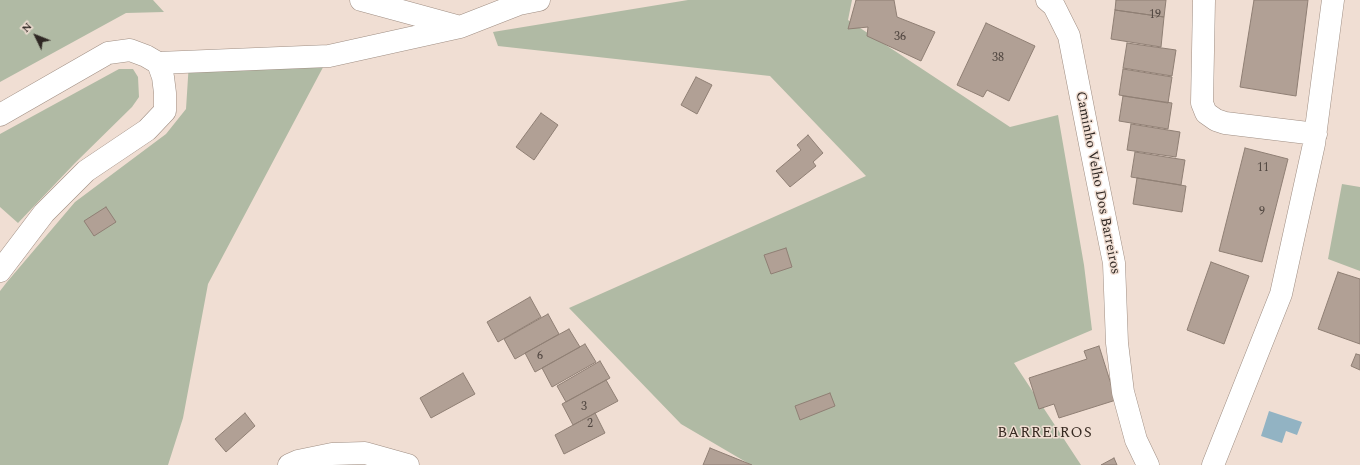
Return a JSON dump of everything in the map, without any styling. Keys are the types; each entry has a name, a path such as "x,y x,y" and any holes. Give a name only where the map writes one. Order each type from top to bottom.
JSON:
{"street":[{"path":"361,0 460,27"},
{"path":"0,115 108,53 130,50 146,56 158,63 329,56 460,27 519,4 539,0"},
{"name":"Caminho Velho Dos Barreiros","path":"1047,0 1054,6 1069,36 1114,263 1117,343 1123,392 1136,440 1148,465"},
{"path":"1204,0 1202,102 1206,113 1216,120 1225,123 1316,134"},
{"path":"1212,465 1281,294 1316,134 1333,0"},
{"path":"0,271 44,213 86,171 147,130 165,111 163,77 158,63"},
{"path":"289,465 298,461 332,454 365,453 408,465"}],"green space":[{"path":"0,0 153,0 164,12 126,13 0,82"},
{"path":"688,0 852,0 848,20 1010,127 1058,115 1084,265 1092,330 1014,363 1081,465 751,465 681,424 569,308 866,176 770,76 498,46 493,32"},
{"path":"329,56 208,284 183,418 168,465 0,465 0,291 7,282 75,202 166,134 186,109 189,62"},
{"path":"119,69 133,69 138,77 139,97 132,107 75,163 18,223 0,207 0,134"},
{"path":"1342,184 1360,187 1360,271 1328,259"}],"water":[{"path":"1269,411 1302,422 1297,435 1286,431 1282,443 1261,436"}],"building":[{"path":"856,0 894,0 897,17 935,32 921,61 867,36 868,27 848,29"},
{"path":"1116,0 1166,0 1164,17 1115,10"},
{"path":"1254,0 1308,0 1296,96 1240,87"},
{"path":"1115,10 1164,17 1161,47 1111,39"},
{"path":"986,23 1035,46 1009,101 987,90 983,97 957,85"},
{"path":"1127,43 1176,50 1172,76 1123,68"},
{"path":"1123,69 1172,77 1168,103 1119,95"},
{"path":"696,77 712,85 697,114 681,105"},
{"path":"1123,96 1172,103 1168,129 1119,121"},
{"path":"541,113 558,125 534,160 516,147"},
{"path":"1131,124 1180,132 1176,157 1127,150"},
{"path":"808,135 823,153 813,162 816,166 790,187 776,171 801,150 797,145"},
{"path":"1245,148 1288,159 1262,262 1219,251"},
{"path":"1135,152 1185,160 1181,185 1131,177"},
{"path":"1137,178 1186,186 1182,212 1133,204"},
{"path":"106,207 116,222 94,236 84,221"},
{"path":"786,248 792,267 771,274 764,255"},
{"path":"1211,262 1249,276 1224,344 1187,330"},
{"path":"1338,272 1360,279 1360,344 1318,329"},
{"path":"530,297 541,317 498,342 487,322"},
{"path":"548,314 559,334 515,359 504,339"},
{"path":"569,329 580,347 535,372 525,353"},
{"path":"585,344 596,362 552,387 542,368"},
{"path":"1099,346 1116,400 1059,418 1054,404 1039,409 1029,378 1087,359 1084,351"},
{"path":"1356,354 1360,355 1360,370 1351,366"},
{"path":"600,361 610,378 566,402 557,386"},
{"path":"463,373 475,394 431,418 420,398"},
{"path":"606,380 618,401 573,425 562,404"},
{"path":"830,393 835,406 800,420 795,406"},
{"path":"245,413 255,426 226,452 215,439"},
{"path":"595,413 605,433 564,454 555,435"},
{"path":"710,448 752,465 703,465"},
{"path":"1114,458 1117,465 1101,465"}],"district":[{"name":"BARREIROS","path":"1045,434"}]}
